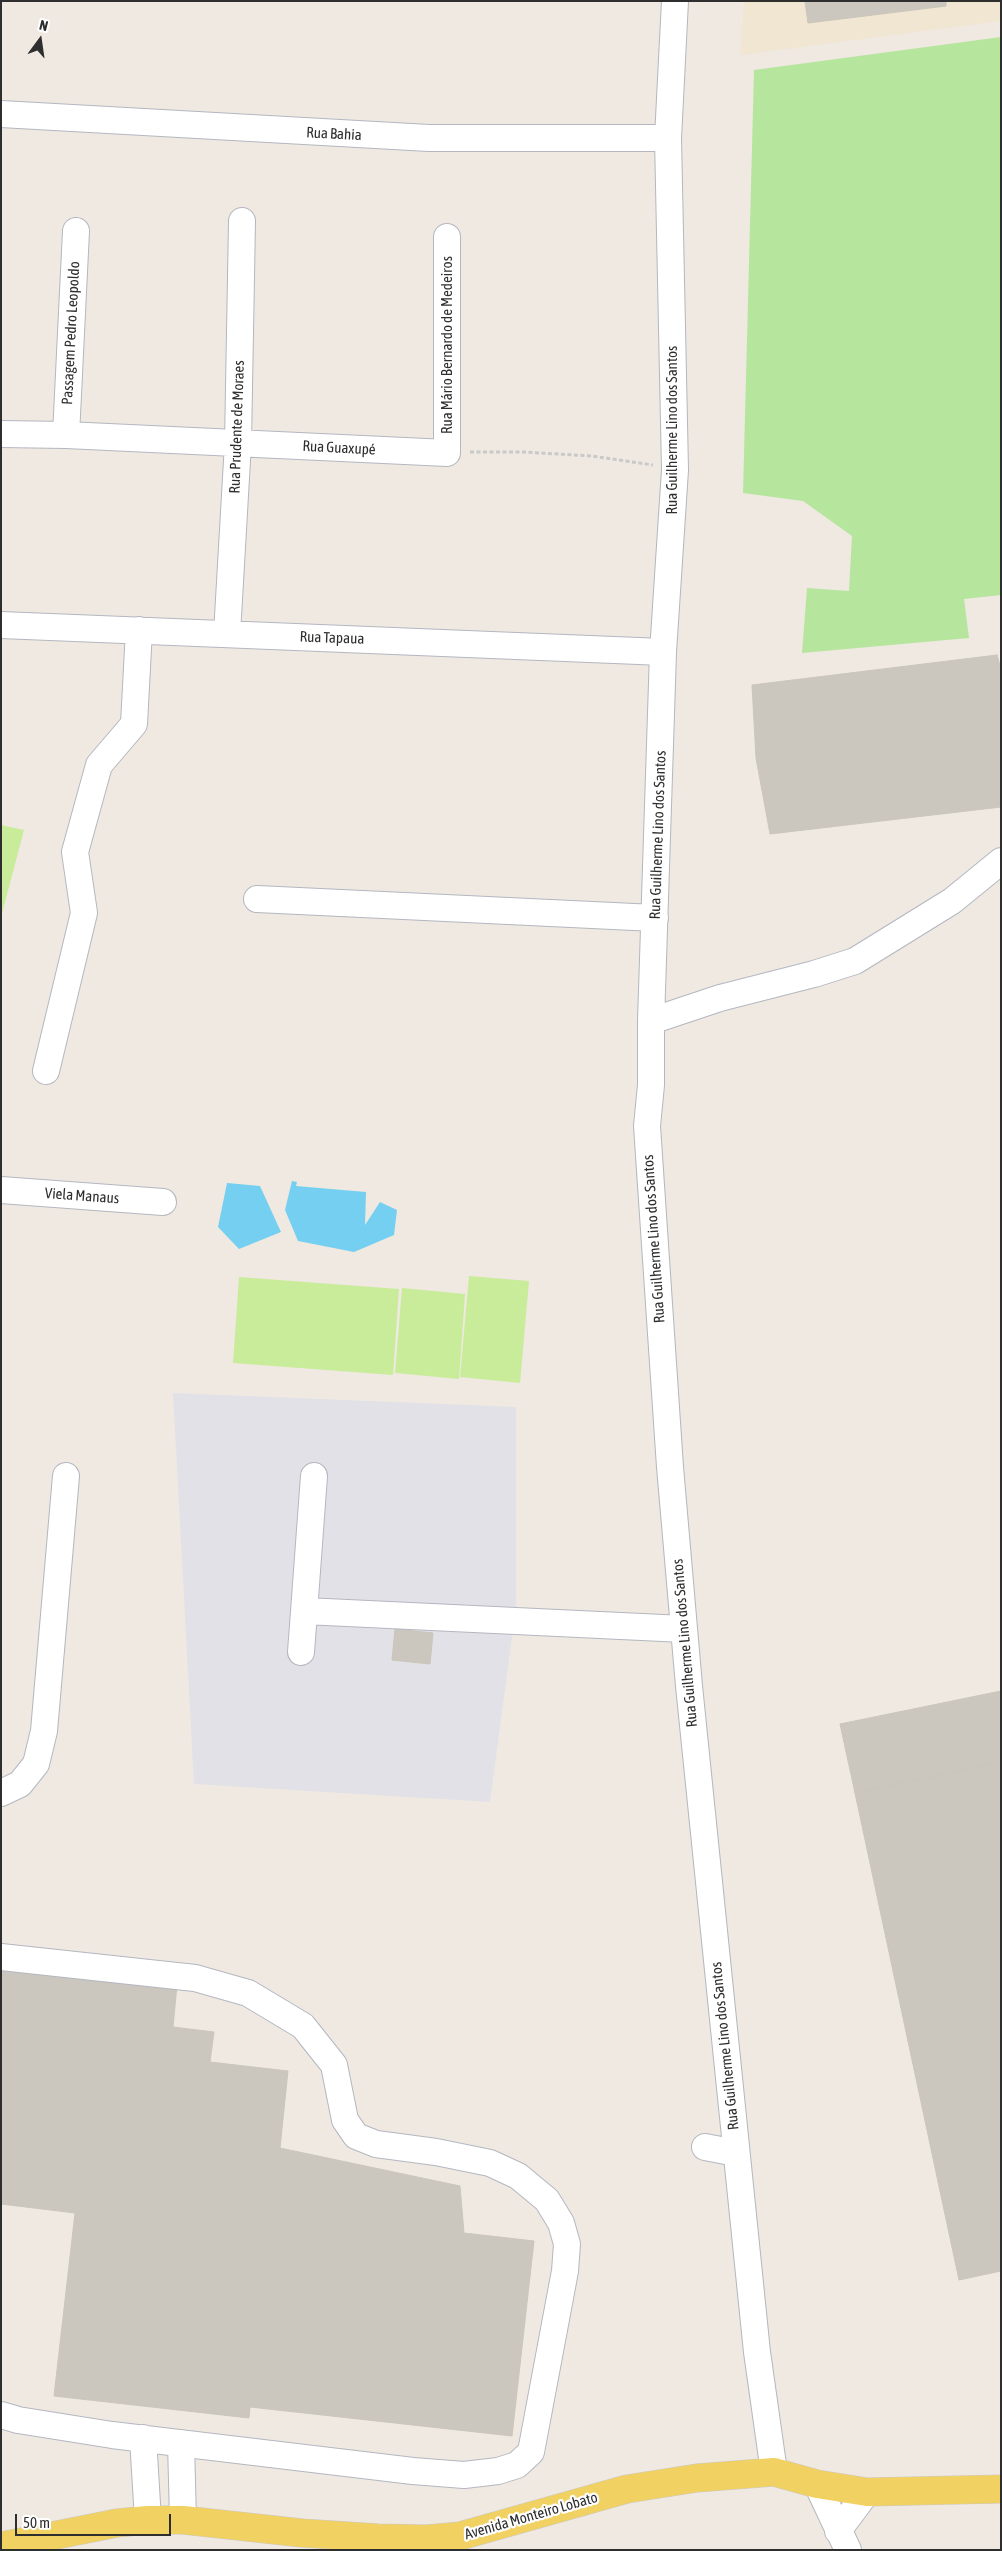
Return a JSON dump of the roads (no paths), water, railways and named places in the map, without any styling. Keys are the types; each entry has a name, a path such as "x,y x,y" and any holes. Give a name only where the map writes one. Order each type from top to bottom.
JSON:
{"main road":[{"name":"Avenida Monteiro Lobato","path":"1,2546 117,2523 148,2520 183,2520 302,2542 426,2539 460,2536 627,2489 697,2478 774,2472 817,2484 867,2492 1001,2489"}],"street":[{"name":"Rua Guilherme Lino dos Santos","path":"675,1 668,138 675,470 663,652 651,1021 652,1085 647,1126 650,1190 684,1629 757,2352 774,2472"},
{"name":"Rua Bahia","path":"1,114 429,138 668,138"},
{"name":"Rua Prudente de Moraes","path":"227,634 238,443 242,221"},
{"name":"Passagem Pedro Leopoldo","path":"66,435 76,231"},
{"name":"Rua Mário Bernardo de Medeiros","path":"447,237 447,452"},
{"name":"Rua Guaxupé","path":"1,434 66,435 447,452"},
{"name":"Rua Tapaua","path":"1,625 663,652"},
{"path":"46,1071 84,913 75,852 99,765 134,724 139,630"},
{"path":"651,1021 720,998 814,974 855,961 952,901 1001,861"},
{"path":"257,899 655,918"},
{"name":"Viela Manaus","path":"1,1190 163,1202"},
{"path":"1,1793 20,1784 36,1764 44,1731 66,1476"},
{"path":"301,1652 314,1476"},
{"path":"305,1611 684,1629"},
{"path":"1,1957 194,1978 248,1993 303,2026 334,2065 346,2120 356,2136 376,2144 436,2152 490,2163 518,2176 547,2200 561,2223 567,2244 565,2271 531,2452 517,2464 498,2471 464,2475 73,2430 1,2415"},
{"path":"705,2147 736,2153"},
{"path":"144,2438 148,2520"},
{"path":"181,2443 183,2520"},
{"path":"817,2484 843,2540"},
{"path":"843,2540 867,2492"}],"water":[{"path":"292,1181 297,1182 296,1186 366,1192 365,1225 380,1202 397,1210 394,1235 354,1252 298,1241 285,1210"},
{"path":"227,1183 260,1186 281,1232 239,1249 218,1227"}]}
